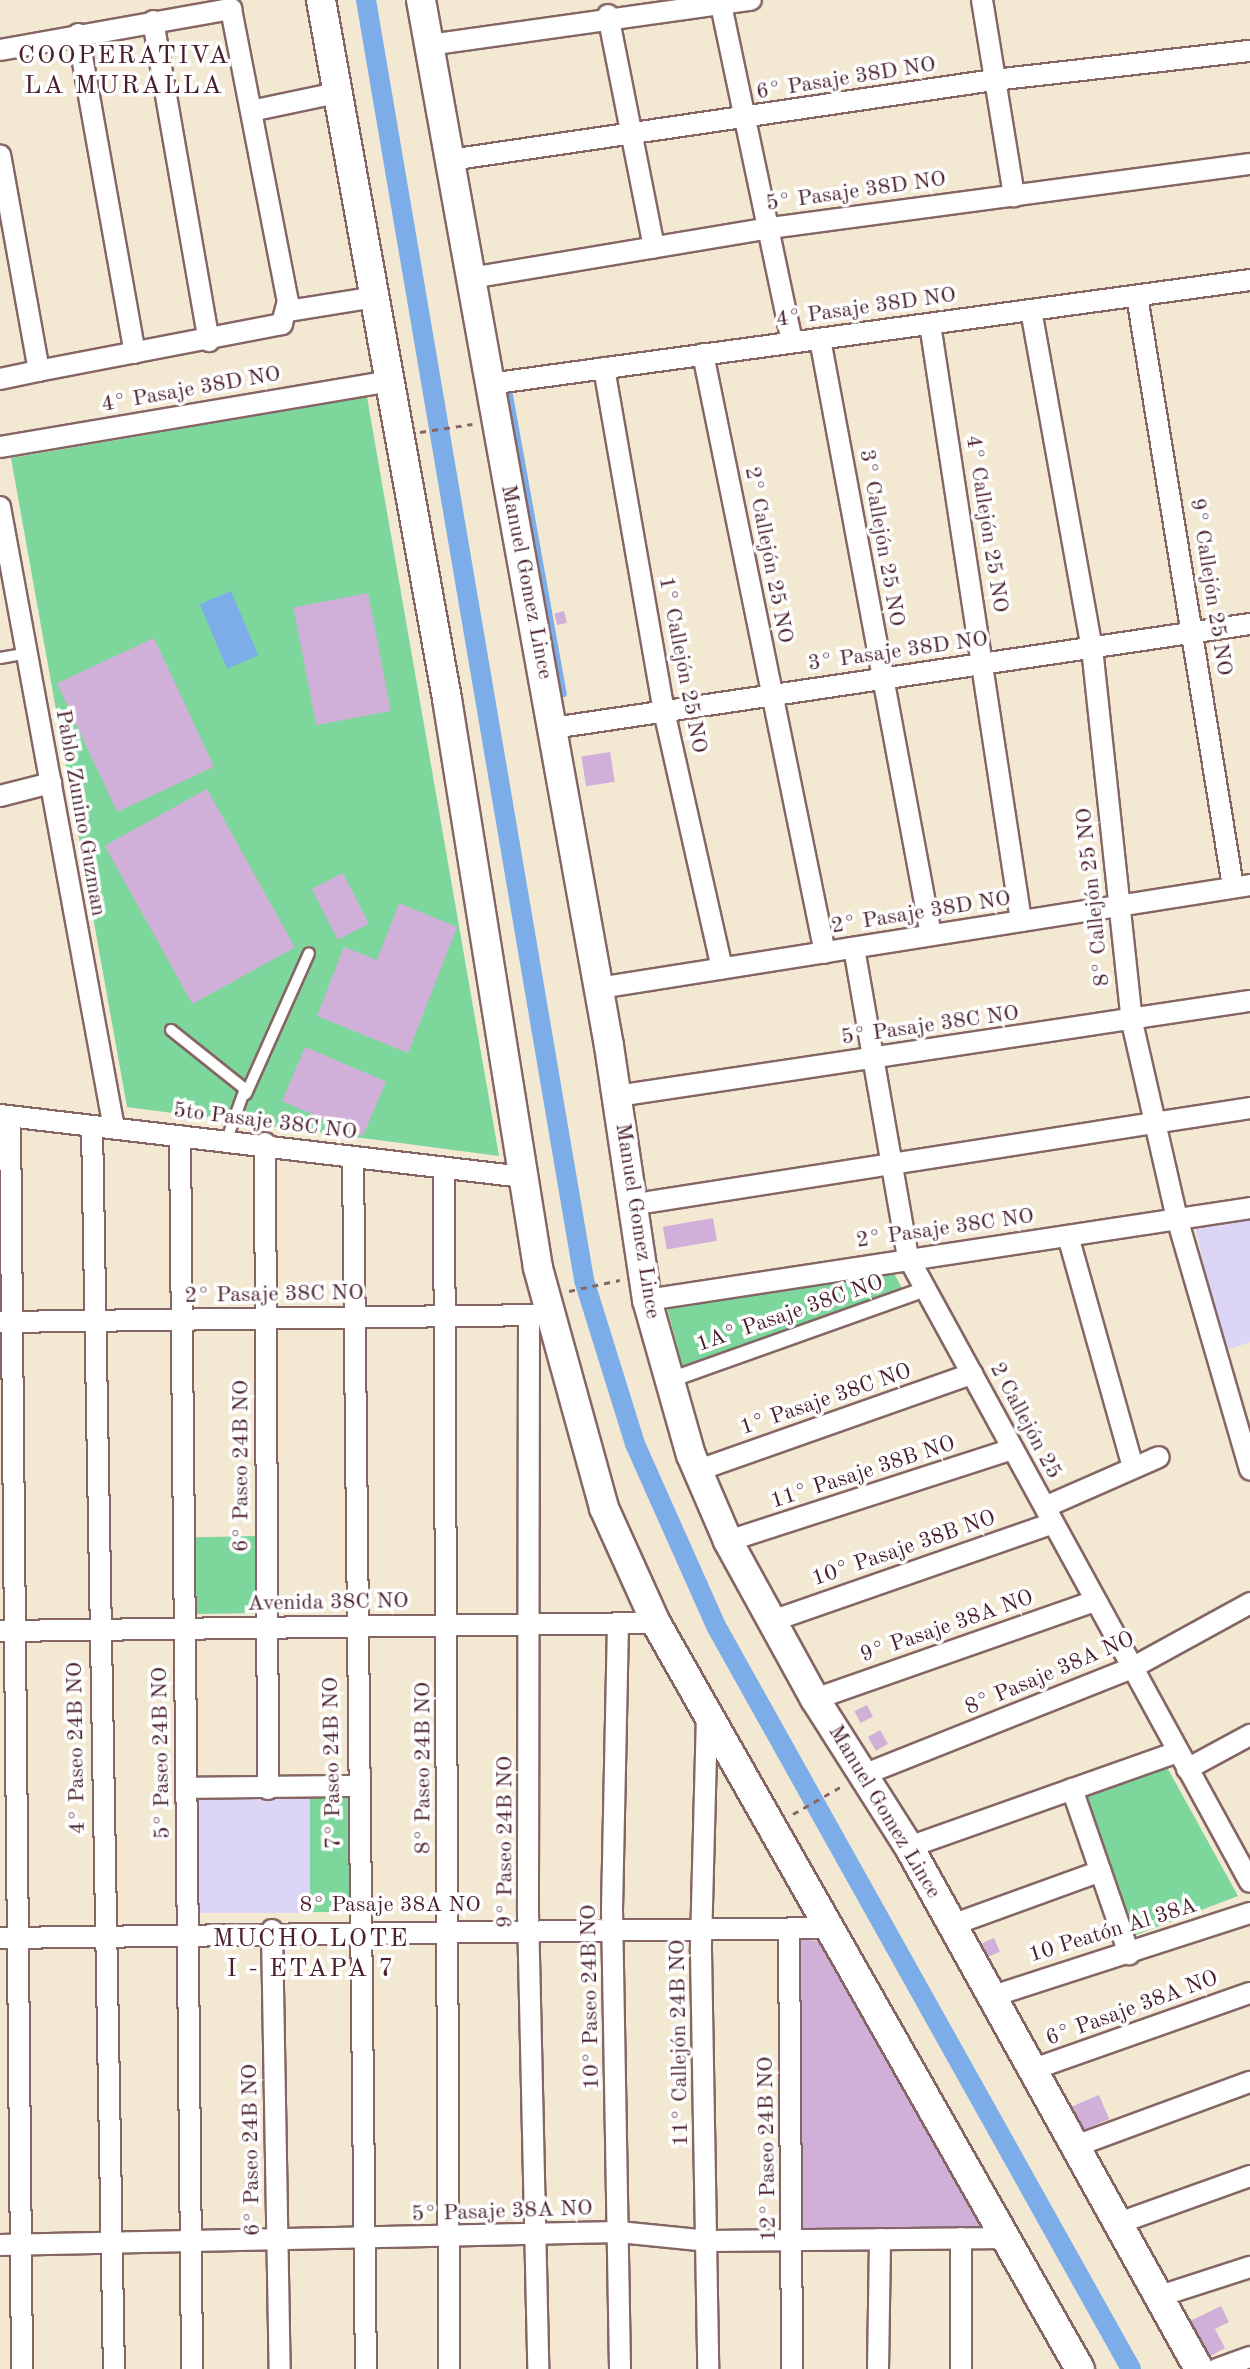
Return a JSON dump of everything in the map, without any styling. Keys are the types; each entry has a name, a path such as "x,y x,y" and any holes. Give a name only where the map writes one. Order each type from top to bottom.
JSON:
{"main road":[{"path":"321,0 390,381 544,1308 604,1508 656,1623 1080,2369"},
{"name":"Manuel Gomez Lince","path":"421,0 599,988 617,1096 641,1289 696,1471 728,1541 815,1699 852,1780 909,1847 1199,2369"}],"street":[{"path":"429,45 608,15 751,0"},
{"path":"982,0 1014,196"},
{"path":"720,2 740,120 770,228 792,342"},
{"path":"0,50 231,9 256,110 288,311 282,324 209,341 0,379"},
{"path":"608,15 654,248"},
{"path":"153,21 209,341"},
{"path":"78,34 135,353"},
{"name":"6° Pasaje 38D NO","path":"450,160 740,120 994,80 1250,51"},
{"path":"256,110 337,93"},
{"path":"0,155 39,371"},
{"name":"5° Pasaje 38D NO","path":"471,278 770,228 1250,164"},
{"name":"4° Pasaje 38D NO","path":"489,384 1250,280"},
{"name":"9° Callejón 25 NO","path":"1137,296 1193,633 1242,886"},
{"path":"288,311 375,297"},
{"name":"8° Callejón 25 NO","path":"1031,310 1092,648 1132,1022 1177,1218 1241,1410 1250,1470"},
{"name":"4° Callejón 25 NO","path":"930,324 1021,921"},
{"name":"3° Callejón 25 NO","path":"820,339 931,935"},
{"name":"2° Callejón 25 NO","path":"703,354 825,953"},
{"name":"1° Callejón 25 NO","path":"604,368 664,711 722,969"},
{"name":"4° Pasaje 38D NO","path":"0,447 390,381"},
{"name":"Pablo Zunino Guzman","path":"0,507 114,1128"},
{"name":"3° Pasaje 38D NO","path":"553,728 1250,624"},
{"path":"0,796 51,783"},
{"name":"2° Pasaje 38D NO","path":"599,988 1242,886"},
{"name":"2 Callejón 25","path":"854,948 908,1257 1182,1760 1246,1869"},
{"name":"5° Pasaje 38C NO","path":"617,1096 1132,1022 1250,1001"},
{"path":"649,1202 1250,1108"},
{"path":"5,1115 8,1938 21,2245 22,2369"},
{"name":"5to Pasaje 38C NO","path":"5,1115 265,1143 523,1177"},
{"name":"4° Paseo 24B NO","path":"92,1126 103,1933 114,2369"},
{"name":"5° Paseo 24B NO","path":"180,1136 192,2369"},
{"name":"6° Paseo 24B NO","path":"265,1143 268,1789"},
{"name":"7° Paseo 24B NO","path":"353,1157 354,1626 366,2369"},
{"name":"8° Paseo 24B NO","path":"444,1168 449,2369"},
{"name":"2° Pasaje 38C NO","path":"641,1289 1068,1236 1250,1208"},
{"path":"1068,1236 1133,1467"},
{"name":"1A° Pasaje 38C NO","path":"670,1380 926,1289"},
{"name":"2° Pasaje 38C NO","path":"6,1322 445,1316 544,1308"},
{"name":"9° Paseo 24B NO","path":"538,2369 538,2235 530,1932 532,1624 544,1308"},
{"name":"1° Pasaje 38C NO","path":"696,1471 972,1374"},
{"name":"11° Pasaje 38B NO","path":"728,1541 1013,1449"},
{"name":"10° Pasaje 38B NO","path":"772,1621 1048,1516 1133,1467 1159,1457"},
{"name":"9° Pasaje 38A NO","path":"815,1699 1095,1601"},
{"name":"8° Pasaje 38A NO","path":"852,1780 1132,1668 1250,1603"},
{"name":"10° Paseo 24B NO","path":"618,1623 614,1935 620,2369"},
{"name":"Avenida 38C NO","path":"8,1631 656,1623"},
{"name":"11° Callejón 24B NO","path":"707,1715 701,1931 709,2241 708,2369"},
{"path":"909,1847 1072,1789 1182,1760 1250,1735"},
{"path":"186,1788 357,1786"},
{"path":"1072,1789 1129,1954"},
{"path":"952,1925 1101,1871"},
{"name":"10 Peatón Al 38A","path":"990,1997 1250,1913"},
{"name":"8° Pasaje 38A NO","path":"8,1938 272,1930 449,1930 614,1935 828,1928"},
{"name":"12° Paseo 24B NO","path":"789,1929 792,2369"},
{"name":"6° Paseo 24B NO","path":"272,1930 280,2369"},
{"name":"6° Pasaje 38A NO","path":"1031,2070 1250,1993"},
{"path":"1073,2147 1250,2082"},
{"path":"1116,2224 1250,2176"},
{"name":"5° Pasaje 38A NO","path":"0,2245 278,2244 364,2238 448,2240 619,2232 709,2241 1005,2238"},
{"path":"961,2238 961,2369"},
{"path":"878,2369 880,2239"},
{"path":"1157,2297 1250,2267"},
{"path":"1217,2369 1250,2357"}],"lane":[{"path":"0,658 27,653"},
{"path":"227,1139 309,953"},
{"path":"171,1030 246,1094"}],"path":[{"path":"419,432 475,423"},
{"path":"544,1308 641,1289"},
{"path":"792,1814 852,1780"}],"shaded area":[{"path":"1250,1218 1250,1342 1224,1351 1195,1227"},
{"path":"198,1793 310,1793 310,1913 198,1913"}],"green space":[{"path":"367,397 499,1156 127,1107 11,458"},
{"path":"889,1264 903,1290 683,1368 666,1304"},
{"path":"260,1536 261,1613 196,1614 195,1537"},
{"path":"1163,1760 1238,1896 1133,1936 1080,1790"},
{"path":"310,1793 350,1793 350,1912 310,1912"}],"water":[{"path":"231,591 258,655 227,669 200,604"}],"building":[{"path":"368,593 391,711 316,725 293,608"},
{"path":"564,611 567,623 557,625 554,613"},
{"path":"154,638 214,767 117,812 57,683"},
{"path":"610,752 615,782 586,786 581,757"},
{"path":"207,789 295,947 192,1004 105,846"},
{"path":"343,873 369,924 338,940 312,889"},
{"path":"399,903 457,927 408,1053 317,1016 344,947 377,960"},
{"path":"305,1047 386,1081 363,1136 282,1101"},
{"path":"713,1218 717,1241 667,1250 663,1227"},
{"path":"867,1705 873,1717 860,1723 855,1711"},
{"path":"880,1730 888,1744 876,1751 868,1737"},
{"path":"994,1938 1000,1952 984,1958 978,1945"},
{"path":"795,1939 818,1941 994,2232 801,2233"},
{"path":"1099,2095 1109,2119 1082,2131 1071,2107"},
{"path":"1221,2306 1229,2322 1215,2329 1225,2348 1207,2358 1190,2321"}],"waterway":[{"path":"366,0 584,1280 635,1444 716,1626 1131,2369"},
{"path":"510,395 564,694"}],"district":[{"name":"COOPERATIVA LA MURALLA","path":"124,72"},
{"name":"MUCHO LOTE I - ETAPA 7","path":"311,1955"}]}
